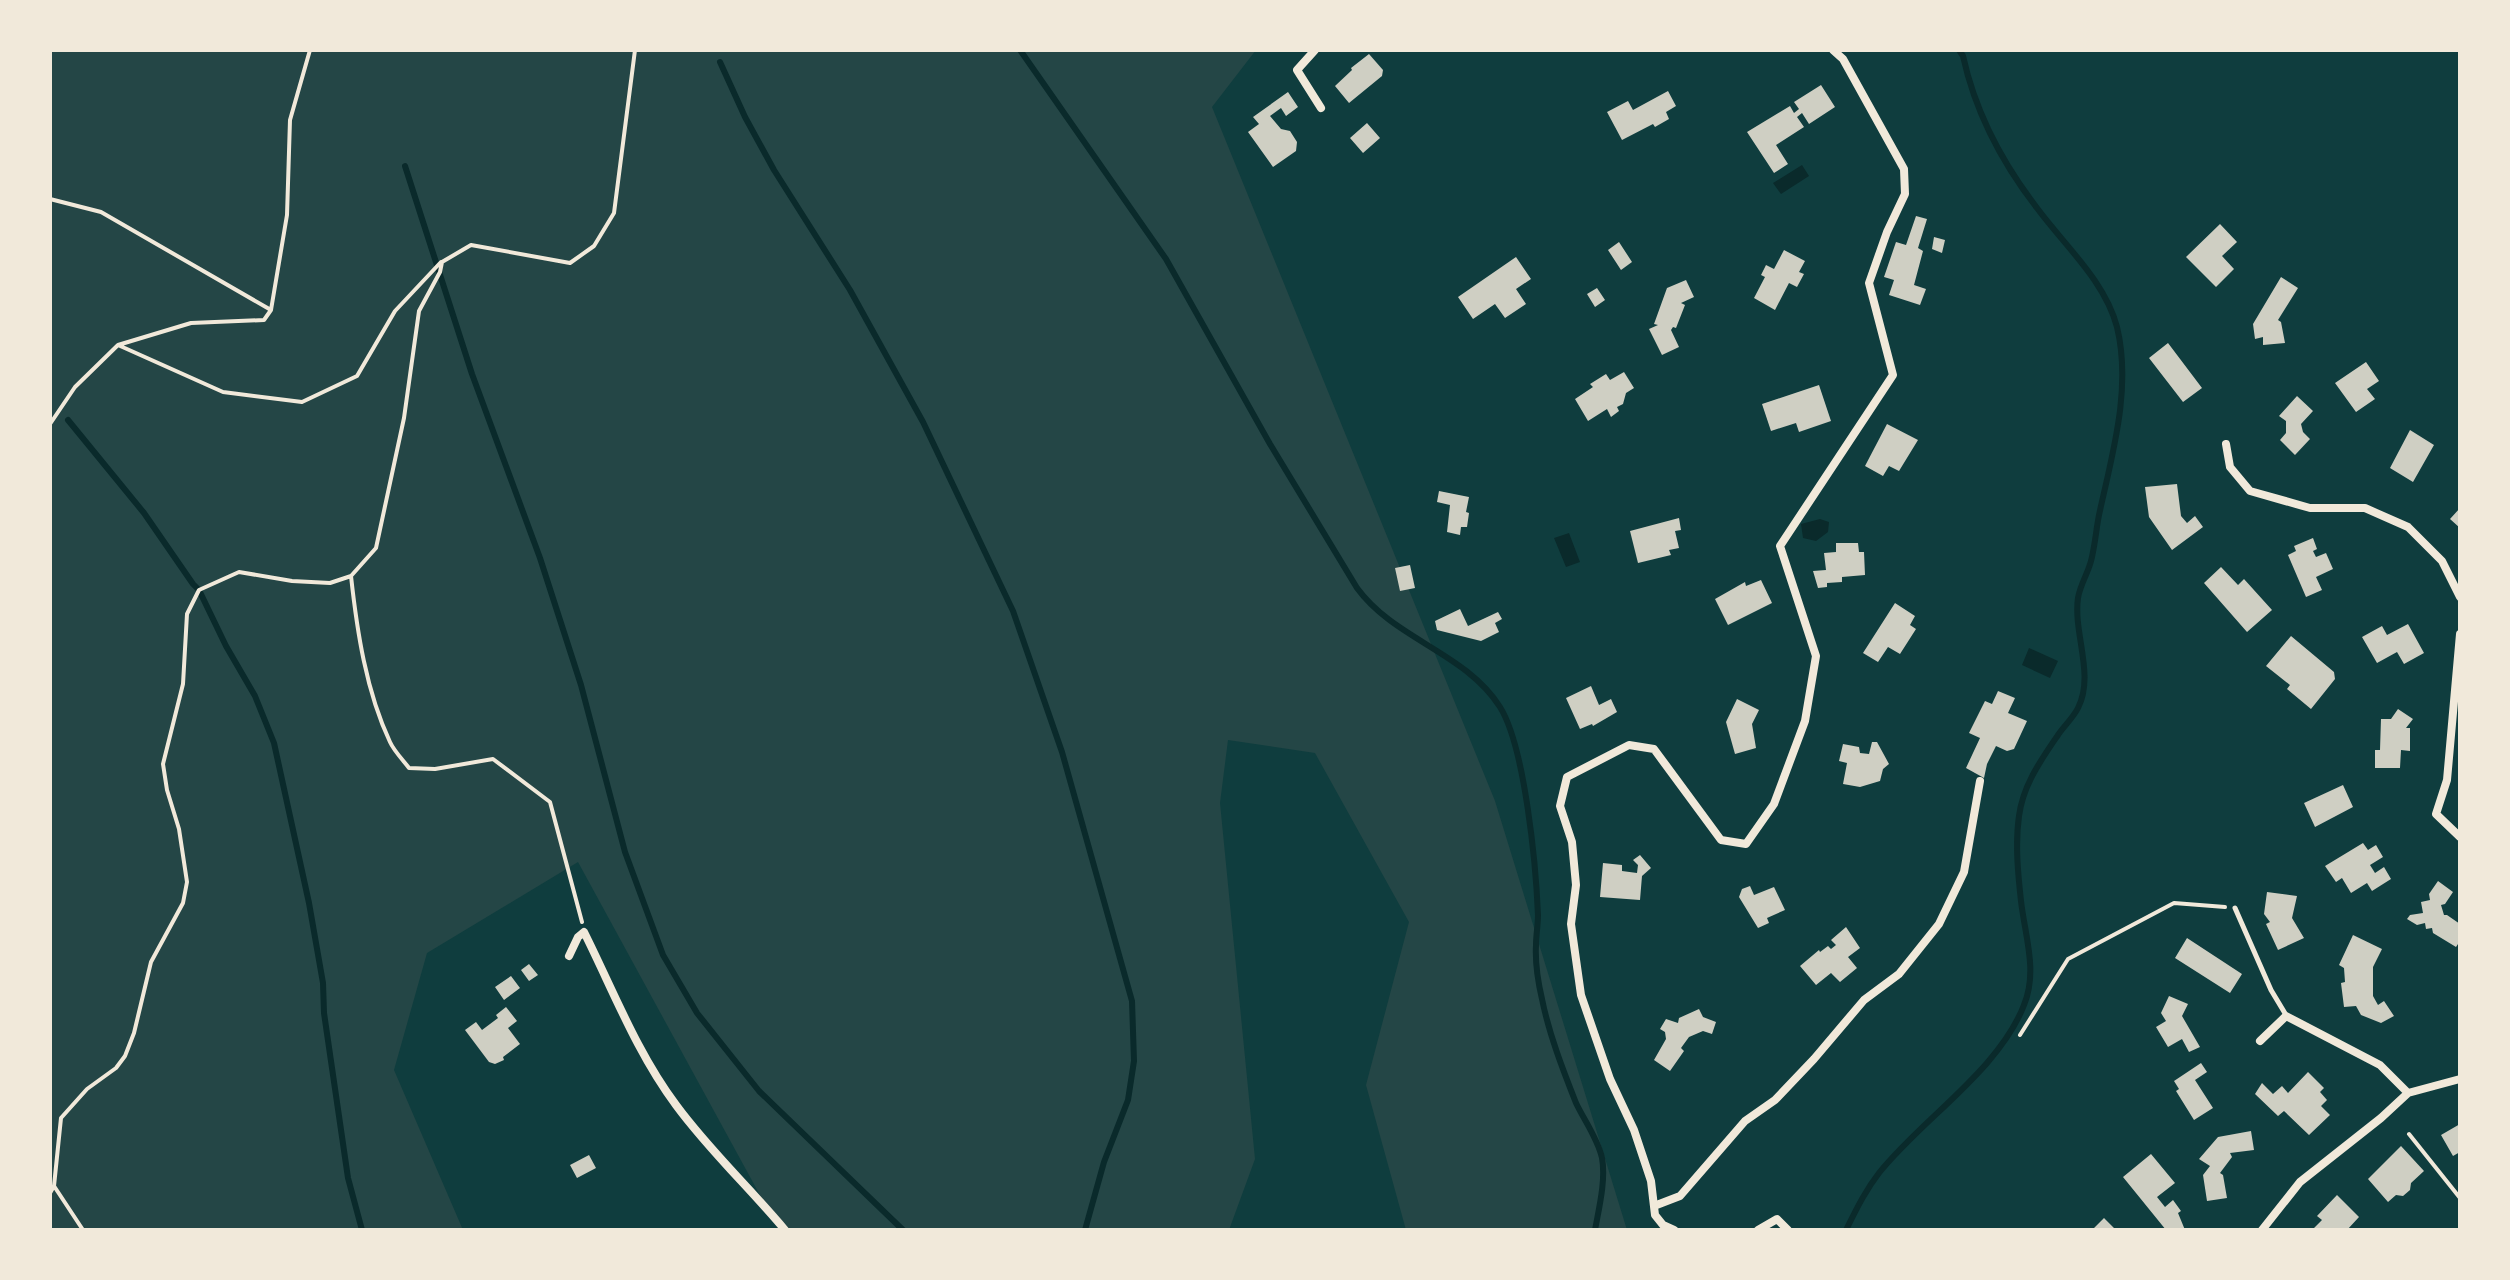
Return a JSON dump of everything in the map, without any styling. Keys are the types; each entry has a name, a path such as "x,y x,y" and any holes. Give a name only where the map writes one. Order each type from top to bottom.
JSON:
{"street":[{"path":"1315,50 1297,70 1321,108"},
{"path":"1674,1230 1663,1225 1655,1215 1651,1181 1634,1130 1610,1079 1581,995 1571,924 1576,885 1572,842 1560,806 1567,777 1629,745 1654,749 1721,840 1746,844 1774,804 1805,721 1816,656 1780,546 1893,375 1869,283 1887,232 1905,194 1904,169 1843,59 1833,50"},
{"path":"2226,444 2230,467 2250,491 2310,508 2365,508 2408,527 2442,561 2460,597"},
{"path":"2460,634 2447,780 2436,814 2460,837"},
{"path":"1654,1206 1680,1196 1745,1121 1775,1100 1864,1000 1899,974 1939,924 1964,872 1980,781"},
{"path":"569,956 578,937 584,932 644,1058 674,1104 714,1154 785,1230"},
{"path":"2260,1041 2286,1016 2380,1065 2408,1093"},
{"path":"2262,1230 2300,1182 2408,1093 2460,1079"},
{"path":"1758,1230 1777,1219 1788,1230"}],"lane":[{"path":"2235,908 2271,990 2286,1016"}],"path":[{"path":"50,424 75,387 118,345 191,323 264,320 271,310 287,215 290,120 310,50"},
{"path":"118,345 223,392 302,402 357,376 395,311 442,262 471,245 570,263 594,246 614,213 635,50"},
{"path":"50,199 101,212 271,310"},
{"path":"50,1193 54,1186 61,1118 87,1089 116,1068 125,1056 134,1033 151,962 183,903 187,882 179,829 163,764 183,684 187,614 199,590 239,572 292,581 330,583 351,576 376,548 404,418 419,311 440,272 442,262"},
{"path":"351,576 357,630 373,693 391,744 409,768 435,769 493,759 550,802 584,932"},
{"path":"2020,1035 2068,959 2174,903 2235,908"},
{"path":"2409,1134 2460,1198"},
{"path":"54,1186 83,1230"}],"shaded area":[{"path":"50,50 1256,50 1212,107 1495,801 1627,1230 1406,1230 1366,1085 1409,922 1315,753 1228,740 1220,803 1255,1159 1229,1230 779,1230 578,862 427,953 394,1070 463,1230 50,1230"},
{"path":"1802,165 1809,176 1781,194 1773,183"},
{"path":"1820,519 1829,522 1828,532 1816,541 1803,538 1801,524"},
{"path":"1569,533 1580,562 1566,567 1554,538"},
{"path":"2029,648 2058,661 2050,678 2022,665"}],"building":[{"path":"1369,54 1383,70 1382,76 1349,103 1335,86"},
{"path":"1821,85 1835,107 1809,124 1802,113 1797,117 1804,127 1776,145 1788,164 1774,173 1747,132 1790,106 1794,113 1799,109 1794,102"},
{"path":"1668,91 1676,106 1666,112 1669,119 1622,140 1607,112 1628,101 1633,110"},
{"path":"1288,92 1298,107 1286,116 1281,108 1270,116 1281,129 1290,131 1297,142 1296,151 1273,167 1248,132 1259,124 1253,117"},
{"path":"1367,123 1380,138 1363,153 1350,138"},
{"path":"1916,216 1927,219 1918,248 1923,251 1914,285 1926,289 1920,305 1889,295 1894,280 1884,277 1896,242 1906,245"},
{"path":"2220,224 2237,242 2222,256 2234,269 2216,287 2186,257"},
{"path":"1934,237 1945,240 1942,253 1932,249"},
{"path":"1619,242 1632,262 1621,270 1608,250"},
{"path":"1784,250 1805,261 1799,272 1804,274 1797,287 1789,283 1775,310 1754,298 1765,277 1761,275 1766,265 1774,269"},
{"path":"1516,257 1531,279 1516,289 1526,304 1505,318 1495,304 1473,319 1458,297"},
{"path":"2281,277 2298,288 2278,320 2285,343 2263,345 2263,337 2255,339 2253,324"},
{"path":"1686,280 1694,297 1681,303 1685,305 1676,328 1671,330 1679,347 1662,355 1649,329 1658,325 1654,324 1667,288"},
{"path":"1597,288 1605,300 1595,307 1587,294"},
{"path":"2168,343 2202,388 2183,402 2149,358"},
{"path":"2366,362 2379,381 2367,389 2375,399 2356,412 2335,383"},
{"path":"1624,372 1634,388 1626,393 1623,404 1617,407 1619,411 1611,417 1607,409 1588,421 1575,399 1606,374 1610,380"},
{"path":"1819,385 1831,421 1799,432 1796,423 1771,431 1762,404"},
{"path":"2297,396 2313,411 2301,424 2303,432 2310,439 2295,455 2280,440 2286,433 2286,421 2279,416"},
{"path":"1887,424 1918,440 1899,471 1889,466 1883,476 1865,466"},
{"path":"2410,430 2434,445 2413,482 2390,468"},
{"path":"2177,484 2181,516 2187,523 2195,516 2203,527 2172,550 2149,517 2145,487"},
{"path":"1439,491 1469,497 1467,527 1461,527 1460,535 1447,532 1450,505 1437,502"},
{"path":"2460,508 2460,528 2450,519"},
{"path":"1679,518 1681,530 1675,531 1679,548 1669,550 1671,555 1638,563 1630,531"},
{"path":"2313,538 2316,557 2326,553 2333,569 2316,577 2322,590 2306,597 2288,555 2296,551 2294,546"},
{"path":"1836,543 1858,543 1859,552 1864,552 1865,575 1842,577 1842,582 1827,583 1827,587 1818,588 1813,571 1826,570 1824,553 1836,552"},
{"path":"1410,565 1415,588 1400,591 1395,568"},
{"path":"2221,567 2238,585 2244,579 2272,610 2247,632 2204,583"},
{"path":"1761,580 1772,603 1728,625 1715,599 1745,582 1746,586"},
{"path":"1895,603 1915,616 1910,625 1916,629 1900,654 1888,647 1878,662 1863,653"},
{"path":"1460,609 1468,626 1498,612 1502,619 1495,623 1499,632 1481,641 1437,630 1435,621"},
{"path":"2408,624 2424,653 2404,664 2397,652 2377,663 2362,637 2382,626 2387,635"},
{"path":"2291,636 2334,672 2335,679 2311,709 2287,689 2290,685 2266,666"},
{"path":"1591,686 1599,705 1611,699 1617,712 1593,726 1580,729 1566,698"},
{"path":"1998,691 2015,698 2008,713 2027,721 2014,749 2007,751 1996,746 1984,778 1966,768 1980,738 1969,733 1985,701 1992,704"},
{"path":"1737,699 1759,710 1752,724 1756,748 1735,754 1726,722"},
{"path":"2398,709 2413,719 2406,728 2410,728 2410,751 2401,750 2400,768 2375,768 2375,750 2380,750 2381,719 2391,719"},
{"path":"1872,742 1877,742 1889,764 1883,769 1880,781 1860,787 1843,784 1847,763 1839,761 1843,744 1859,747 1860,753 1869,754"},
{"path":"2343,785 2353,807 2315,827 2304,803"},
{"path":"2363,843 2368,850 2376,845 2383,857 2370,865 2375,873 2384,867 2391,879 2372,891 2367,883 2351,893 2342,878 2336,882 2325,866"},
{"path":"1640,855 1651,868 1642,876 1640,900 1600,897 1603,863 1622,865 1622,871 1637,873 1638,865 1633,860"},
{"path":"2438,881 2453,892 2441,905 2444,915 2460,924 2460,941 2456,947 2433,933 2432,928 2426,929 2425,923 2417,925 2407,919 2410,915 2423,913 2421,902 2430,900 2429,894"},
{"path":"1750,886 1754,895 1774,887 1785,910 1767,918 1769,923 1758,928 1739,897 1742,889"},
{"path":"2267,892 2297,896 2292,918 2304,938 2278,950 2266,924 2270,922 2264,914"},
{"path":"1846,927 1860,948 1848,957 1857,968 1840,982 1831,973 1816,985 1800,966 1819,950 1828,946 1831,949 1836,945 1831,940"},
{"path":"2353,935 2382,949 2373,967 2373,996 2378,1005 2384,1001 2394,1016 2381,1023 2361,1015 2356,1006 2344,1007 2341,983 2345,982 2344,968 2339,965"},
{"path":"2187,938 2242,974 2230,993 2175,958"},
{"path":"529,964 538,975 529,981 521,970"},
{"path":"511,976 520,988 504,1000 495,987"},
{"path":"2169,996 2188,1004 2182,1016 2200,1047 2189,1052 2182,1039 2168,1047 2156,1027 2166,1021 2161,1013"},
{"path":"506,1007 517,1021 508,1028 520,1044 503,1057 504,1060 495,1064 489,1062 465,1030 476,1022 482,1030 498,1018 496,1015"},
{"path":"1699,1009 1703,1017 1716,1022 1712,1034 1703,1031 1689,1037 1681,1048 1684,1051 1670,1071 1654,1060 1666,1039 1665,1032 1660,1029 1666,1019 1678,1023 1679,1018"},
{"path":"2201,1063 2207,1072 2195,1080 2213,1108 2194,1120 2176,1091 2179,1089 2174,1081"},
{"path":"2308,1072 2324,1088 2320,1092 2327,1100 2321,1106 2330,1115 2309,1135 2284,1111 2278,1116 2255,1094 2262,1083 2273,1094 2282,1086 2288,1093"},
{"path":"2460,1124 2460,1152 2453,1156 2441,1135"},
{"path":"2251,1131 2254,1150 2230,1153 2232,1157 2220,1173 2227,1198 2207,1201 2203,1175 2210,1166 2199,1159 2218,1137"},
{"path":"2401,1146 2424,1171 2411,1183 2410,1190 2388,1202 2368,1179"},
{"path":"2151,1154 2175,1183 2157,1197 2165,1207 2173,1200 2181,1211 2178,1213 2185,1230 2166,1230 2123,1177"},
{"path":"589,1155 596,1168 577,1178 570,1165"},
{"path":"2337,1195 2359,1217 2347,1230 2312,1230 2322,1220 2317,1216"},
{"path":"2104,1218 2116,1230 2092,1230"}],"waterway":[{"path":"1020,50 1166,259 1270,444 1357,588 1390,621 1449,659 1485,688 1509,725 1532,838 1539,986 1557,1052 1576,1103 1602,1158 1603,1185 1595,1230"},
{"path":"1846,1230 1879,1173 1997,1051 2024,1005 2030,966 2018,870 2019,816 2024,794 2034,773 2076,712 2083,695 2078,598 2090,566 2121,398 2121,350 2111,310 2094,279 2037,208 2002,155 1983,117 1959,50"},
{"path":"720,62 774,170 850,290 923,422 1013,611 1062,752 1132,1001 1134,1061 1128,1100 1104,1162 1085,1230"},
{"path":"405,166 472,374 540,558 581,685 625,852 663,955 697,1013 759,1091 903,1230"},
{"path":"68,420 144,513 199,590 255,696 274,743 309,903 323,983 324,1013 348,1178 362,1230"}]}
